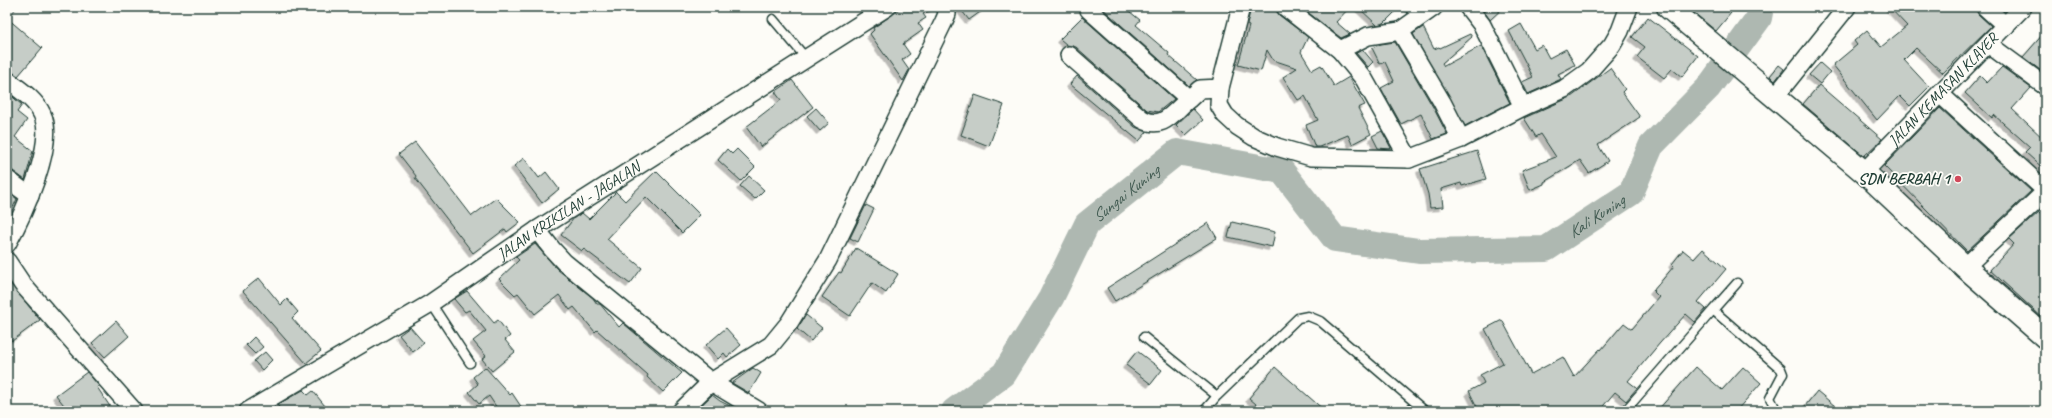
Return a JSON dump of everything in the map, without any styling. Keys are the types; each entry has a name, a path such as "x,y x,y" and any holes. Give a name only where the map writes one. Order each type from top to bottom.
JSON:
{"main road":[{"path":"1668,7 1774,98 1864,172 1965,267 2045,337"}],"street":[{"name":"JALAN KRIKILAN - JAGALAN","path":"248,411 431,304 537,230 887,7"},
{"path":"681,411 711,382 771,345 790,323 828,260 944,21 947,14 946,7"},
{"path":"1241,7 1220,88 1219,105 1225,115 1237,126 1254,137 1276,147 1311,157 1409,159 1461,139 1523,107 1564,89 1589,71 1612,46 1620,31 1629,7"},
{"path":"1285,7 1340,50 1364,79 1409,159"},
{"path":"1340,50 1368,36 1400,31 1414,12 1434,7"},
{"path":"1468,7 1482,25 1523,107"},
{"path":"1774,98 1847,7"},
{"path":"1985,7 2006,26"},
{"name":"JALAN KEMASAN KLAYER","path":"1864,172 2023,7"},
{"path":"1089,10 1189,99"},
{"path":"1400,31 1442,102 1461,139"},
{"path":"1988,44 2045,86"},
{"path":"1068,55 1142,119 1150,124 1163,122 1200,90 1220,88"},
{"path":"7,80 34,101 42,114 44,123 43,153 30,196 18,224 7,244"},
{"path":"1940,94 2043,198 1965,267"},
{"path":"7,179 30,196"},
{"path":"537,230 564,262 711,382 759,411"},
{"path":"7,262 23,285 134,411"}],"lane":[{"path":"773,19 806,58"},
{"path":"1625,411 1737,283"},
{"path":"431,304 470,363"},
{"path":"1713,310 1781,369 1783,374 1770,398 1777,411"},
{"path":"1204,411 1216,396 1298,318 1308,316 1320,322 1425,411"},
{"path":"1144,337 1216,396"}],"shaded area":[{"path":"7,7 17,7 9,18 7,16"}],"building":[{"path":"901,7 935,7 923,14 926,18 918,23 923,30 903,44 910,54 902,60 909,70 903,81 870,34 874,30 873,28"},
{"path":"959,7 987,7 969,20"},
{"path":"1101,7 1124,7 1140,20 1136,25 1169,53 1168,55 1197,80 1189,86"},
{"path":"1251,7 1275,7 1279,15 1308,37 1301,52 1312,70 1321,65 1334,86 1349,77 1365,105 1358,108 1371,134 1352,144 1348,135 1319,147 1315,147 1306,125 1318,120 1305,96 1298,100 1283,77 1297,68 1273,60 1267,50 1261,71 1238,65 1249,26 1247,25"},
{"path":"1301,7 1350,7 1336,22 1350,34 1341,38"},
{"path":"1358,7 1400,7 1384,23 1377,25"},
{"path":"1481,7 1504,7 1490,20"},
{"path":"1687,7 1724,7 1731,13 1716,31"},
{"path":"1889,7 1975,7 1978,14 1991,26 1943,73 1916,48 1904,60 1929,87 1910,106 1900,96 1877,120 1833,65 1857,45 1854,41 1867,30 1881,47 1907,26"},
{"path":"1082,17 1174,99 1158,112 1147,110 1076,47 1067,45 1060,39"},
{"path":"1648,17 1698,56 1682,77 1672,69 1664,78 1637,57 1645,47 1632,37"},
{"path":"7,18 42,48 18,76 7,70"},
{"path":"1521,24 1535,49 1542,45 1549,58 1566,49 1575,65 1558,74 1561,79 1528,94 1522,82 1533,77 1509,31"},
{"path":"1423,27 1434,49 1440,48 1470,34 1472,37 1442,63 1444,66 1481,46 1510,103 1465,126 1413,34"},
{"path":"2045,32 2045,72 2044,73 2023,57"},
{"path":"1395,42 1447,134 1433,139 1421,114 1401,124 1381,88 1394,81 1385,62 1380,64 1372,48 1381,44"},
{"path":"1363,50 1373,62 1368,67 1356,53"},
{"path":"1820,63 1830,72 1820,84 1809,75"},
{"path":"1779,65 1784,69 1775,81 1770,76"},
{"path":"2002,67 2031,88 2012,109 2045,140 2045,170 2025,152 2030,147 1994,115 1992,118 1965,93 1980,76 1987,83"},
{"path":"1610,68 1625,89 1622,92 1640,117 1598,145 1608,161 1589,173 1580,160 1544,182 1544,184 1530,190 1522,170 1556,157 1541,134 1536,137 1524,118 1571,97"},
{"path":"1077,76 1135,127 1147,132 1139,141 1070,84"},
{"path":"792,80 813,107 761,147 746,127 781,100 775,92"},
{"path":"1819,85 1882,139 1864,156 1803,104"},
{"path":"7,92 22,105 17,112 27,120 15,137 33,151 25,180 13,171 7,169"},
{"path":"975,95 1004,105 989,146 961,135"},
{"path":"816,108 829,123 820,131 807,116"},
{"name":"SDN BERBAH 1","path":"1940,108 2031,191 1967,251 1884,166"},
{"path":"1193,109 1203,120 1186,135 1176,125"},
{"path":"1382,131 1391,148 1390,149 1378,148 1372,136"},
{"path":"415,142 472,216 496,198 520,222 507,232 505,229 473,253 415,178 416,176 399,154"},
{"path":"727,149 732,154 737,149 755,167 741,181 718,160"},
{"path":"1477,151 1486,179 1462,186 1461,183 1441,189 1443,207 1430,208 1428,194 1420,169"},
{"path":"524,158 539,178 546,172 559,189 542,203 514,166"},
{"path":"656,171 700,215 682,233 646,197 607,239 642,268 630,284 584,249 582,251 561,235 574,218 582,213 589,219 616,192 625,201"},
{"path":"749,176 764,190 755,199 740,186"},
{"path":"7,191 17,199 7,220"},
{"path":"866,205 874,209 858,242 850,238"},
{"path":"2039,212 2045,218 2045,320 1990,270 2014,244 2009,239"},
{"path":"1232,222 1275,232 1272,247 1228,237"},
{"path":"1208,223 1217,238 1115,301 1107,288"},
{"path":"535,244 557,269 593,298 597,304 600,304 619,327 623,323 682,373 663,392 647,377 648,375 597,330 595,332 574,307 570,310 559,295 535,314 518,293 515,295 499,279 519,260 516,257"},
{"path":"856,248 898,274 886,293 872,283 850,316 822,297 839,272 841,273"},
{"path":"1703,249 1726,269 1698,302 1706,309 1695,322 1686,314 1660,343 1628,381 1637,388 1626,401 1615,392 1599,411 1479,411 1469,391 1484,383 1480,375 1503,363 1485,329 1502,320 1531,374 1563,357 1574,377 1600,349 1601,350 1624,323 1632,329 1659,297 1653,291 1674,266 1672,264 1683,250 1694,259"},
{"path":"259,278 281,305 287,299 298,312 292,318 321,351 306,363 243,291"},
{"path":"7,279 40,320 12,341 7,334"},
{"path":"467,291 494,323 498,320 510,336 505,340 515,352 492,371 482,359 486,356 473,341 486,331 469,310 465,312 454,299"},
{"path":"806,315 822,328 811,341 797,329"},
{"path":"116,321 129,336 105,357 92,343"},
{"path":"410,327 424,343 413,352 399,335"},
{"path":"726,328 741,345 727,357 724,353 718,359 706,345"},
{"path":"254,337 263,347 255,354 246,345"},
{"path":"1137,351 1162,370 1151,384 1126,365"},
{"path":"265,352 272,360 262,370 254,361"},
{"path":"485,367 510,395 512,393 524,411 499,411 489,396 479,404 469,392 478,384 473,377"},
{"path":"1275,367 1325,411 1264,411 1249,398"},
{"path":"1696,367 1722,390 1743,367 1761,383 1736,411 1657,411"},
{"path":"753,368 761,373 749,393 732,383"},
{"path":"87,372 99,386 97,387 113,411 74,411 71,406 67,409 56,395"},
{"path":"303,390 308,395 313,391 329,411 283,411 277,405"},
{"path":"1817,391 1841,411 1801,411"},
{"path":"712,395 720,401 738,410 695,411"}],"waterway":[{"name":"Kali Kuning","path":"954,411 1004,374 1051,298 1087,224 1177,152 1282,171 1335,239 1419,251 1546,249 1631,193 1651,146 1708,88 1759,18 1761,7"}],"place":[{"name":"SDN BERBAH 1","path":"1958,179"}],"water label":[{"name":"Sungai Kuning","path":"1126,193"}]}
